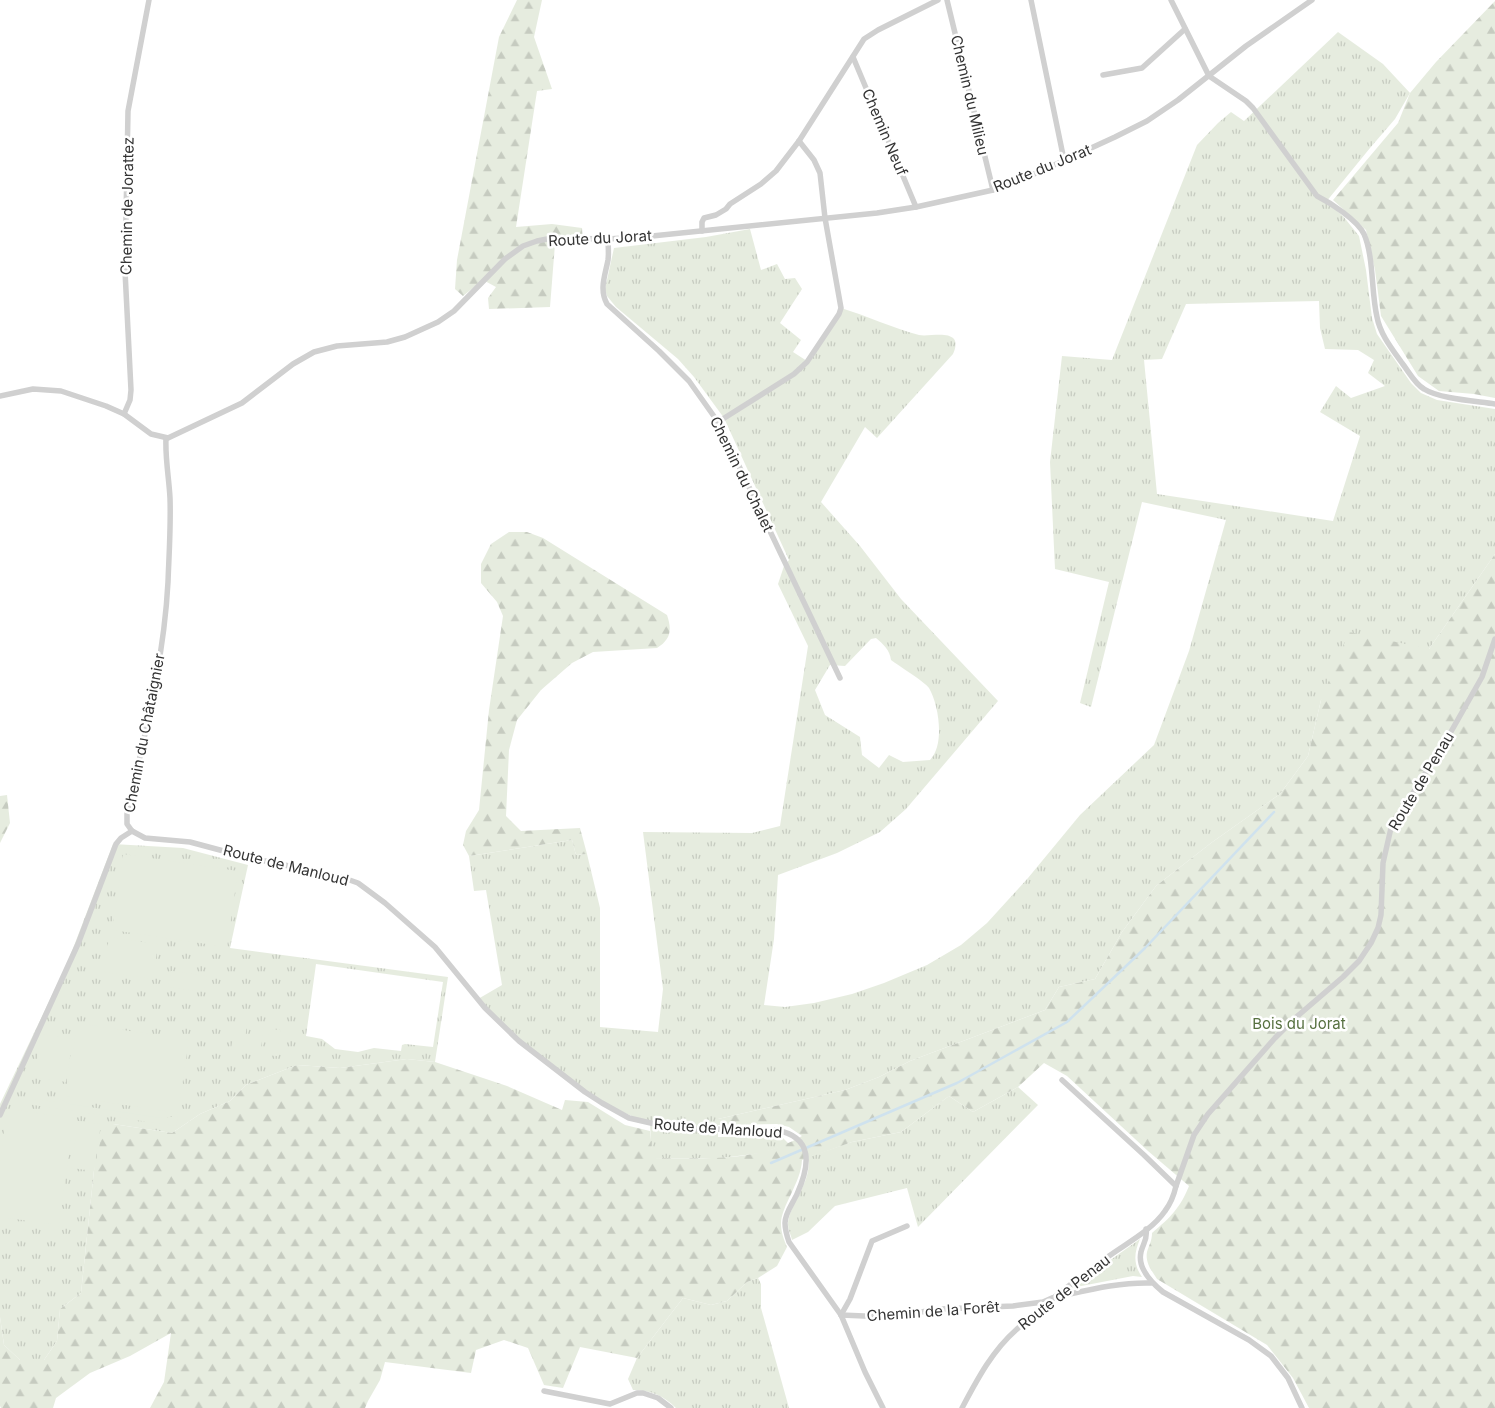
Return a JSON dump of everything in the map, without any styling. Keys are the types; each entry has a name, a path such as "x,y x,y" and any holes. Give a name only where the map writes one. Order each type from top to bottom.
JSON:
{"street":[{"name":"Chemin de Jorattez","path":"124,414 130,400 131,390 125,271 128,112 149,0"},
{"path":"702,231 704,218 716,215 768,179 784,161 864,40 878,30 938,0"},
{"name":"Chemin du Milieu","path":"947,0 993,190"},
{"path":"1031,0 1064,160"},
{"path":"1171,0 1209,76 1249,104 1263,120 1317,196 1344,213 1363,233 1381,332 1414,380 1424,389 1438,395 1495,404"},
{"name":"Route du Jorat","path":"166,438 177,435 242,403 293,364 314,352 337,346 387,342 405,337 438,322 460,305 498,265 524,246 537,241 552,238 608,239 825,218 916,207 993,190 1011,184 1147,121 1178,100 1246,46 1312,0"},
{"path":"1103,75 1142,68 1185,29"},
{"name":"Chemin Neuf","path":"853,57 916,207"},
{"path":"718,422 794,374 808,362 839,314 840,301 825,218 820,173 817,164 809,152 798,141"},
{"name":"Chemin du Chalet","path":"608,239 608,259 602,290 607,304 689,381 718,422 840,678"},
{"path":"0,396 24,390 52,389 91,400 124,414 147,432 166,438"},
{"name":"Chemin du Châtaignier","path":"0,1115 78,944 116,844 121,838 132,831 127,824 126,814 149,717 164,628 168,584 170,497 165,454 166,438"},
{"name":"Route de Penau","path":"962,1408 986,1366 1000,1346 1014,1331 1052,1298 1146,1229 1165,1212 1173,1198 1194,1135 1208,1114 1275,1038 1343,977 1371,943 1378,928 1381,915 1382,863 1390,828 1448,736 1482,677 1495,639"},
{"name":"Route de Manloud","path":"132,831 145,838 190,842 246,857 341,877 358,883 385,903 435,946 486,1008 519,1041 585,1092 628,1118 668,1127 776,1130 786,1132 797,1138 804,1146 806,1166 786,1217 786,1231 789,1242 841,1315 864,1372 883,1408"},
{"path":"1062,1080 1176,1186"},
{"name":"Chemin de la Forêt","path":"907,1226 872,1242 850,1299 841,1315 887,1317 941,1309 1013,1306 1043,1302 1052,1298 1134,1282 1151,1283"},
{"path":"1146,1229 1148,1236 1140,1259 1151,1283 1248,1340 1271,1356 1288,1378 1302,1408"},
{"path":"544,1391 610,1404 637,1393 643,1393 658,1398 671,1408"}],"green space":[{"path":"517,0 542,0 534,37 552,89 537,91 516,227 552,224 582,228 583,243 555,244 550,307 489,309 488,298 496,287 483,280 463,296 455,289 457,260 499,37"},
{"path":"1495,1 1495,398 1439,391 1418,376 1381,316 1375,270 1366,230 1333,200 1398,123 1410,93 1436,62"},
{"path":"1338,32 1383,64 1410,93 1395,119 1326,202 1343,216 1359,236 1366,270 1372,318 1377,334 1411,383 1421,393 1437,400 1495,409 1495,554 1429,649 1321,700 1308,756 1280,794 1211,843 1156,886 1122,932 1095,979 1059,987 1045,1010 910,1061 879,1077 845,1090 718,1119 718,1137 775,1136 783,1138 789,1144 762,1153 721,1158 652,1158 650,1124 602,1103 519,1041 478,999 502,985 486,890 474,891 469,856 572,840 576,855 587,854 600,908 600,1027 658,1032 663,989 643,832 752,833 780,826 808,646 778,584 784,566 789,560 724,418 694,377 678,359 616,307 607,296 605,289 614,248 706,237 750,229 761,270 777,264 785,279 795,278 802,289 780,323 801,340 793,352 807,361 841,308 919,335 947,335 954,339 955,342 953,354 877,438 865,427 821,502 860,546 901,599 998,701 906,809 880,832 837,853 778,875 774,939 764,1005 785,1007 814,1003 852,994 884,983 927,965 961,945 987,923 1028,878 1080,815 1154,745 1189,651 1226,520 1142,502 1091,707 1080,703 1109,582 1055,569 1050,462 1062,356 1112,360 1197,145 1231,112 1244,121","holes":["1319,301 1320,328 1325,349 1358,350 1374,360 1368,373 1385,386 1351,398 1336,386 1320,412 1360,436 1333,521 1157,494 1144,360 1162,359 1186,304","876,638 888,650 891,660 927,685 933,695 938,714 939,735 938,745 930,760 903,762 889,755 879,768 862,755 860,737 825,715 815,690 830,665 845,666 871,639"]},
{"path":"509,532 527,532 543,538 667,615 669,620 670,630 668,638 657,648 593,652 572,663 541,690 517,720 509,750 506,816 521,831 580,828 587,854 576,855 572,840 469,856 463,845 466,831 479,810 489,710 503,616 497,602 481,583 481,564 491,544"},
{"name":"Bois du Jorat","path":"1495,554 1495,1408 1309,1408 1293,1378 1267,1345 1157,1279 1147,1260 1152,1233 1174,1212 1189,1186 1067,1076 1044,1063 1018,1087 973,1112 949,1096 901,1132 852,1142 802,1160 801,1169 782,1217 782,1230 787,1247 777,1266 758,1278 747,1282 727,1301 711,1305 683,1298 637,1358 580,1347 563,1388 544,1385 528,1348 504,1340 476,1350 471,1373 385,1362 380,1380 365,1408 150,1408 164,1382 171,1333 130,1356 90,1373 56,1398 53,1408 1,1408 0,1317 4,1345 20,1360 44,1360 57,1341 60,1309 81,1293 94,1170 104,1125 113,1124 172,1133 200,1114 230,1101 246,1085 297,1065 340,1068 407,1059 435,1062 507,1086 562,1110 565,1100 588,1102 625,1125 650,1131 653,1158 729,1157 748,1155 784,1145 802,1136 789,1127 777,1124 718,1125 718,1119 845,1090 879,1077 910,1061 1045,1010 1059,987 1095,979 1122,932 1156,886 1211,843 1280,794 1308,756 1321,700 1349,632 1429,649"},
{"path":"7,795 10,823 0,843 0,796"},
{"path":"113,844 183,848 248,865 230,948 448,977 435,1062 407,1059 340,1068 297,1065 246,1085 230,1101 200,1114 172,1133 113,1124 94,1170 81,1293 60,1309 57,1341 44,1360 20,1360 4,1345 0,1317 0,1104 67,964","holes":["316,964 443,982 433,1047 405,1044 402,1045 401,1051 374,1048 358,1052 335,1049 322,1039 306,1036"]},
{"path":"123,854 238,871 227,947 112,930"},
{"path":"109,937 158,944 153,979 104,972"},
{"path":"171,971 207,976 204,992 168,987"},
{"path":"77,1023 189,1040 178,1113 66,1096"},
{"path":"235,1023 247,1025 243,1051 231,1049"},
{"path":"252,1026 264,1028 260,1054 248,1052"},
{"path":"269,1029 281,1030 277,1056 265,1055"},
{"path":"41,1034 73,1039 66,1082 34,1077"},
{"path":"1018,1087 1038,1105 918,1227 907,1188 835,1206 808,1232 792,1240 788,1227 789,1217 807,1175 808,1157 852,1142 901,1132 949,1096 973,1112"},
{"path":"57,1098 70,1104 161,1118 178,1116 176,1126 33,1105 34,1099 55,1102"},
{"path":"7,1109 74,1118 59,1225 0,1217 0,1161"},
{"path":"78,1121 101,1124 94,1171 71,1168"},
{"path":"1140,1239 1135,1258 1137,1268 1142,1277 1133,1276 1071,1288"},
{"path":"758,1278 761,1284 761,1308 789,1408 676,1408 657,1394 633,1390 628,1379 637,1358 683,1298 711,1305 727,1301 747,1282"}],"waterway":[{"path":"771,1163 957,1083 1067,1022 1145,948 1274,812"}]}
